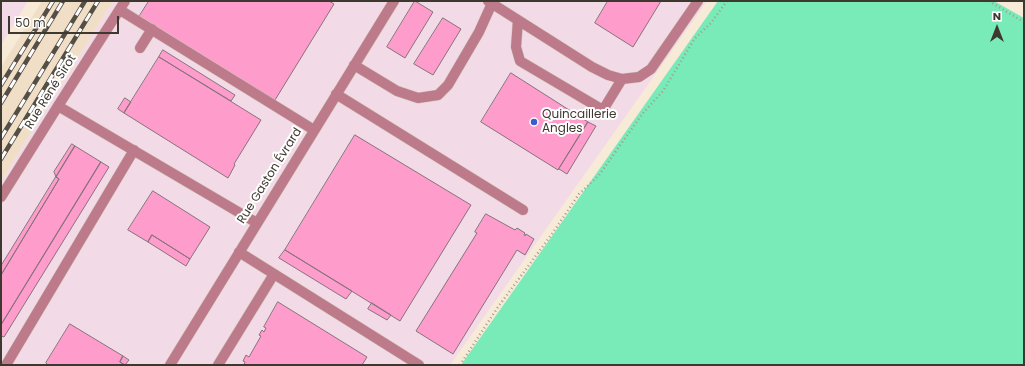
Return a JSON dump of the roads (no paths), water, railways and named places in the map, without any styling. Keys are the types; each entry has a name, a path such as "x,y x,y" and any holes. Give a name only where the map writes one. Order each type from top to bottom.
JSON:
{"street":[{"path":"354,65 397,91 418,98 438,95 448,85 479,32 491,2 592,67 608,75 622,79 639,77 650,69 698,1"},
{"name":"Rue Gaston Évrard","path":"170,365 391,2"},
{"path":"122,5 152,30 314,130"},
{"name":"Rue René Sirot","path":"1,198 122,5"},
{"path":"518,20 516,47 520,61 603,110 622,79"},
{"path":"140,48 152,30"},
{"path":"336,94 523,210"},
{"path":"58,106 257,223"},
{"path":"6,365 134,150"},
{"path":"239,252 420,365"},
{"path":"218,365 274,274"}],"railway":[{"path":"1,85 53,1"},
{"path":"1,103 63,1"},
{"path":"1,138 85,1"},
{"path":"1,159 98,1"}],"place":[{"name":"Quincaillerie Angles","path":"534,122"}]}
